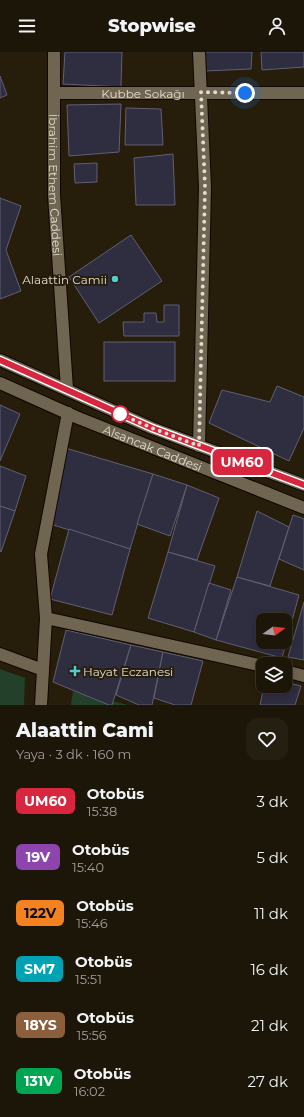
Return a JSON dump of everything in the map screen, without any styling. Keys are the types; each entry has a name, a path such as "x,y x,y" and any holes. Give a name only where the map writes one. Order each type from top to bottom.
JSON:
{"street":[{"name":"İbrahim Ethem Caddesi","path":"54,52 54,195 67,389"},
{"path":"199,52 205,187 199,446"},
{"name":"Kubbe Sokağı","path":"54,93 304,93"},
{"name":"Alsancak Caddesi","path":"0,360 152,428 304,485"},
{"name":"Alsancak Caddesi","path":"0,383 84,420 304,508"},
{"path":"41,705 46,618 41,554 68,413 67,389"},
{"path":"46,618 256,664"},
{"path":"0,654 43,670"},
{"path":"292,673 304,676"}],"green space":[{"path":"0,669 25,678 24,705 0,705"},
{"path":"73,691 128,705 71,705"}],"building":[{"path":"65,52 122,52 121,87 63,84"},
{"path":"204,52 252,52 251,69 204,71"},
{"path":"261,52 304,52 304,67 262,70"},
{"path":"0,76 7,95 0,98"},
{"path":"121,104 119,152 69,156 67,105"},
{"path":"126,108 161,109 163,145 125,145"},
{"path":"173,154 175,205 136,205 134,158"},
{"path":"97,163 97,182 75,183 74,164"},
{"path":"0,198 21,206 6,250 21,291 0,299"},
{"name":"Alaattin Camii","path":"131,235 162,281 99,323 69,277"},
{"path":"164,305 179,305 179,336 124,336 123,322 144,322 144,313 156,313 157,322 164,322"},
{"path":"104,342 175,342 175,381 104,381"},
{"path":"277,386 304,397 304,428 289,461 209,423 222,390 270,402"},
{"path":"0,405 20,414 0,461"},
{"path":"62,447 153,474 130,549 47,523"},
{"path":"0,466 26,476 15,511 0,506"},
{"path":"153,474 187,485 170,536 137,524"},
{"path":"187,485 219,498 197,560 168,552"},
{"path":"0,506 15,511 1,552 0,551"},
{"path":"257,511 289,527 270,586 237,577"},
{"path":"293,515 304,519 304,570 279,559"},
{"path":"69,529 130,549 112,615 50,599"},
{"path":"168,552 215,566 194,632 148,618"},
{"path":"237,577 299,595 292,621 292,613 256,613 256,649 284,649 282,657 216,640"},
{"path":"209,583 231,590 216,640 194,632"},
{"path":"304,602 304,660 288,657 290,649 292,649 292,643"},
{"path":"66,630 131,645 112,705 53,682"},
{"path":"131,645 163,652 152,705 139,705 116,695"},
{"path":"163,652 203,661 191,705 175,705 154,698"},
{"path":"292,684 301,686 295,705 260,705 263,693 292,693"}],"bus line":[{"name":"UM60","path":"0,360 152,428 304,485"}],"place":[{"name":"Alaattin Camii","path":"115,279"},
{"name":"Hayat Eczanesi","path":"75,671"}],"route":[{"path":"120,414 199,446 205,187 201,92 245,93"}]}
